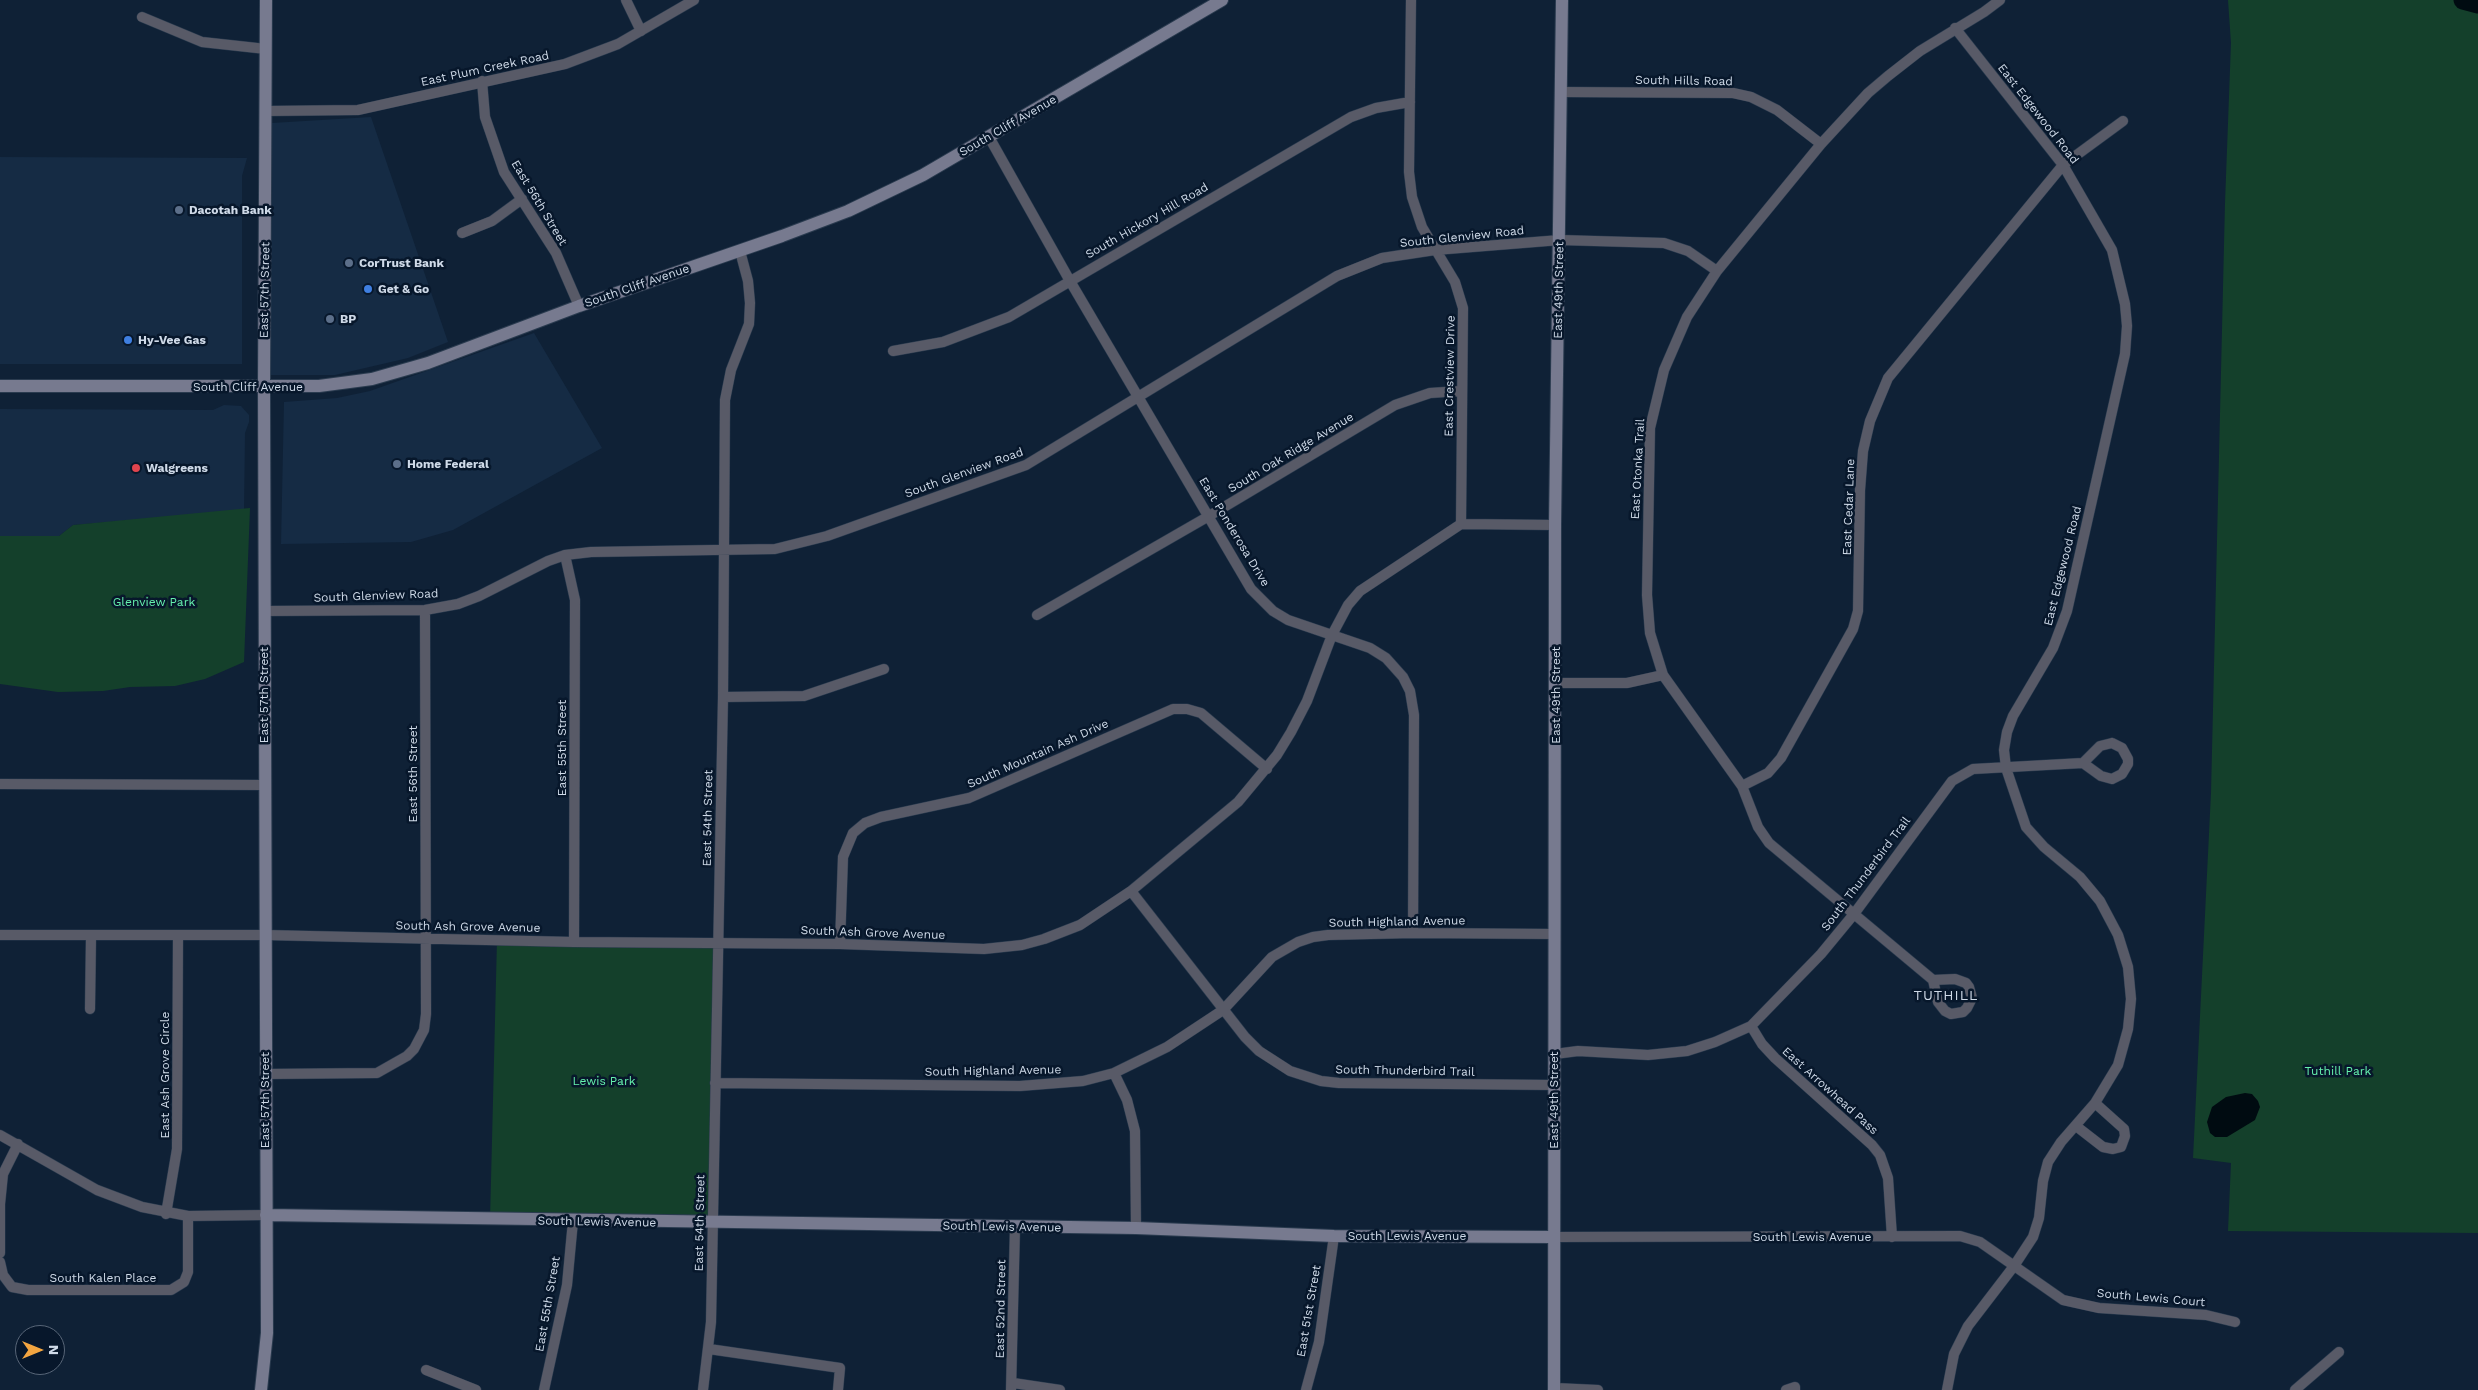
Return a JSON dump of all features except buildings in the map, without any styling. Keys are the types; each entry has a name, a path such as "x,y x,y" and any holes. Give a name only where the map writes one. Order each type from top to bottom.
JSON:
{"main road":[{"name":"East 57th Street","path":"261,1390 267,1333 264,935 266,0"},
{"name":"South Cliff Avenue","path":"0,386 264,387 333,385 391,374 428,363 579,306 740,251 848,211 923,175 1222,0"},
{"name":"East 49th Street","path":"1554,1389 1555,525 1562,0"},
{"name":"South Lewis Avenue","path":"266,1215 712,1224 1136,1228 1334,1236 1554,1237"}],"street":[{"path":"626,0 641,31"},
{"name":"East Plum Creek Road","path":"266,111 358,110 565,64 618,44 694,0"},
{"name":"East Crestview Drive","path":"1411,0 1409,172 1412,197 1418,218 1455,282 1463,308 1461,524"},
{"name":"East Otonka Trail","path":"1933,980 1769,843 1758,827 1742,786 1664,675 1650,634 1647,596 1650,428 1664,370 1678,334 1718,271 1821,144 1868,93 1920,51 1954,28 1984,12 2000,0"},
{"path":"142,17 202,42 231,47 266,49"},
{"name":"East Edgewood Road","path":"1947,1390 1954,1354 1968,1326 2014,1266 2033,1237 2039,1218 2043,1181 2048,1162 2061,1142 2096,1103 2118,1065 2128,1030 2131,999 2128,967 2118,935 2100,901 2080,877 2044,847 2026,827 2006,768 2004,750 2007,732 2013,716 2061,631 2067,611 2125,354 2127,326 2125,304 2112,250 2063,165 1954,28"},
{"name":"East 56th Street","path":"482,81 485,117 504,172 556,253 579,306"},
{"name":"South Hills Road","path":"1561,92 1733,93 1751,97 1770,106 1821,144"},
{"name":"South Hickory Hill Road","path":"893,351 943,342 1009,317 1351,117 1376,108 1410,102"},
{"name":"East Cedar Lane","path":"1742,786 1768,773 1781,758 1853,628 1858,611 1860,490 1864,451 1870,421 1888,378 2063,165 2123,121"},
{"name":"East Ponderosa Drive","path":"989,137 1070,281 1252,589 1260,599 1288,620 1370,648 1386,658 1398,669 1410,691 1414,715 1413,933"},
{"path":"462,233 492,221 522,199"},
{"name":"South Glenview Road","path":"264,611 425,610 458,604 479,596 548,561 565,556 591,552 776,549 827,536 1026,465 1350,270 1382,258 1435,250 1560,240 1664,243 1688,250 1718,271"},
{"name":"East 54th Street","path":"703,1390 709,1349 712,1224 723,697 725,400 730,370 749,324 750,303 748,281 740,251"},
{"name":"South Oak Ridge Avenue","path":"1037,615 1209,516 1395,405 1430,393 1461,391"},
{"path":"1461,524 1555,525"},
{"name":"South Ash Grove Avenue","path":"0,935 264,935 574,942 840,944 984,949 1022,945 1044,939 1080,925 1131,891 1227,812 1267,769 1286,740 1307,701 1332,635 1348,605 1360,591 1461,524"},
{"name":"East 55th Street","path":"565,556 575,600 574,942"},
{"name":"East 56th Street","path":"265,1074 377,1072 408,1056 421,1035 426,1014 425,610"},
{"path":"723,697 804,696 849,683 884,669"},
{"path":"1556,683 1627,683 1664,675"},
{"name":"South Mountain Ash Drive","path":"840,944 843,857 853,833 865,823 881,816 969,798 1173,709 1186,709 1201,713 1267,769"},
{"name":"South Thunderbird Trail","path":"1555,1054 1578,1052 1648,1055 1686,1051 1715,1042 1751,1026 1821,954 1854,914 1952,781 1973,768 2083,763"},
{"path":"0,784 265,785"},
{"name":"South Thunderbird Trail","path":"1131,891 1245,1037 1272,1061 1290,1071 1321,1081 1339,1083 1554,1085"},
{"name":"South Highland Avenue","path":"715,1083 1050,1085 1083,1081 1114,1073 1167,1047 1223,1010 1265,963 1283,949 1298,942 1328,935 1413,933 1555,934"},
{"name":"East Ash Grove Circle","path":"166,1214 177,1149 178,935"},
{"path":"90,1009 91,936"},
{"name":"East Arrowhead Pass","path":"1751,1026 1762,1044 1775,1058 1880,1155 1888,1178 1892,1237"},
{"path":"1114,1073 1127,1100 1135,1131 1136,1228"},
{"path":"2076,1126 2103,1147 2113,1149 2120,1147 2125,1136 2124,1129 2096,1103"},
{"name":"South Lewis Avenue","path":"0,1135 97,1190 142,1208 166,1214 188,1216 266,1215"},
{"path":"0,1253 0,1204 3,1174 18,1144"},
{"name":"South Kalen Place","path":"0,1262 3,1275 12,1287 28,1290 171,1290 184,1282 188,1272 188,1216"},
{"name":"East 55th Street","path":"544,1390 567,1285 573,1221"},
{"name":"East 52nd Street","path":"1012,1387 1015,1227"},
{"name":"East 51st Street","path":"1306,1390 1319,1342 1334,1236"},
{"name":"South Lewis Avenue","path":"1554,1237 1969,1238 1980,1242 2014,1266"},
{"name":"South Lewis Court","path":"2014,1266 2056,1295 2081,1304 2099,1308 2206,1315 2235,1322"},
{"path":"709,1349 840,1368 838,1390"},
{"path":"2295,1390 2339,1352"},
{"path":"426,1370 476,1390"},
{"path":"1012,1387 1060,1390"},
{"path":"1786,1390 1795,1387 1795,1390"},
{"path":"1554,1389 1598,1390"}],"shaded area":[{"path":"371,117 448,342 408,358 335,375 269,375 272,123"},
{"path":"0,157 247,158 242,176 242,364 0,364"},
{"path":"534,333 602,448 453,530 411,542 281,544 284,402 337,398 370,391"},
{"path":"224,405 241,406 249,415 249,422 245,433 244,511 73,525 59,536 0,536 0,409 213,410"},
{"path":"2245,1093 2252,1094 2258,1101 2260,1107 2255,1120 2227,1137 2215,1137 2210,1133 2207,1122 2212,1107 2226,1097"}],"green space":[{"name":"Tuthill Park","path":"2228,0 2478,0 2478,1233 2228,1231 2231,1163 2193,1158 2211,793 2225,203 2231,43"},
{"name":"Glenview Park","path":"250,508 244,662 205,679 175,686 58,692 0,684 0,536 59,536 73,525"},
{"name":"Lewis Park","path":"497,940 717,942 712,1223 490,1220"}],"waterway":[{"path":"2463,0 2478,4"}],"place":[{"name":"Dacotah Bank","path":"179,210"},
{"name":"CorTrust Bank","path":"349,263"},
{"name":"Get & Go","path":"368,289"},
{"name":"BP","path":"330,319"},
{"name":"Hy-Vee Gas","path":"128,340"},
{"name":"Home Federal","path":"397,464"},
{"name":"Walgreens","path":"136,468"}],"district":[{"name":"TUTHILL","path":"1946,996"}]}
